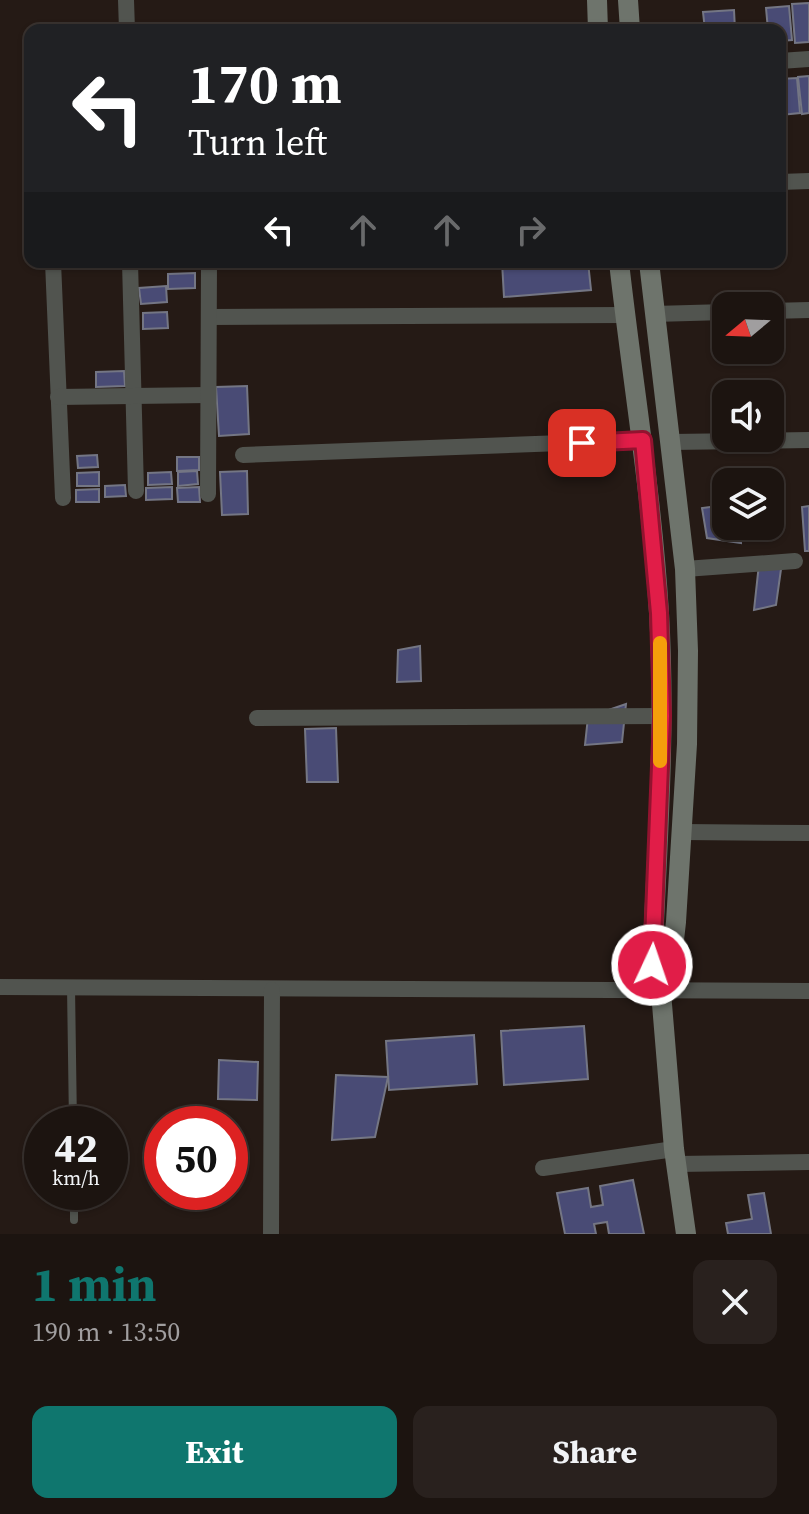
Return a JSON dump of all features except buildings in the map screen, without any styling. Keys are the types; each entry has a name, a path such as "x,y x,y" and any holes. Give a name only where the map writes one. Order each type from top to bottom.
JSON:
{"main road":[{"path":"597,0 598,24"},
{"path":"628,0 630,24"},
{"path":"620,268 643,440 659,613 662,716 652,965 660,986 686,1234"},
{"path":"650,268 685,569 688,693 683,832 671,966 660,986"}],"street":[{"path":"126,0 127,24"},
{"path":"786,61 809,59"},
{"path":"786,182 809,181"},
{"path":"53,268 63,498"},
{"path":"130,268 136,491"},
{"path":"208,494 209,268"},
{"path":"784,311 809,310"},
{"path":"654,314 712,312"},
{"path":"209,317 625,315"},
{"path":"58,397 208,395"},
{"path":"243,455 643,440"},
{"path":"671,442 809,440"},
{"path":"685,569 795,561"},
{"path":"257,718 662,716"},
{"path":"683,832 809,833"},
{"path":"0,987 272,990 660,986 809,991"},
{"path":"271,1234 272,990"},
{"path":"543,1168 676,1156 809,1162"}],"lane":[{"path":"71,987 73,1106"},
{"path":"74,1210 74,1220"}],"slow traffic":[{"path":"660,643 660,761"}],"route":[{"path":"582,443 643,440 659,613 662,716 652,965"}]}
